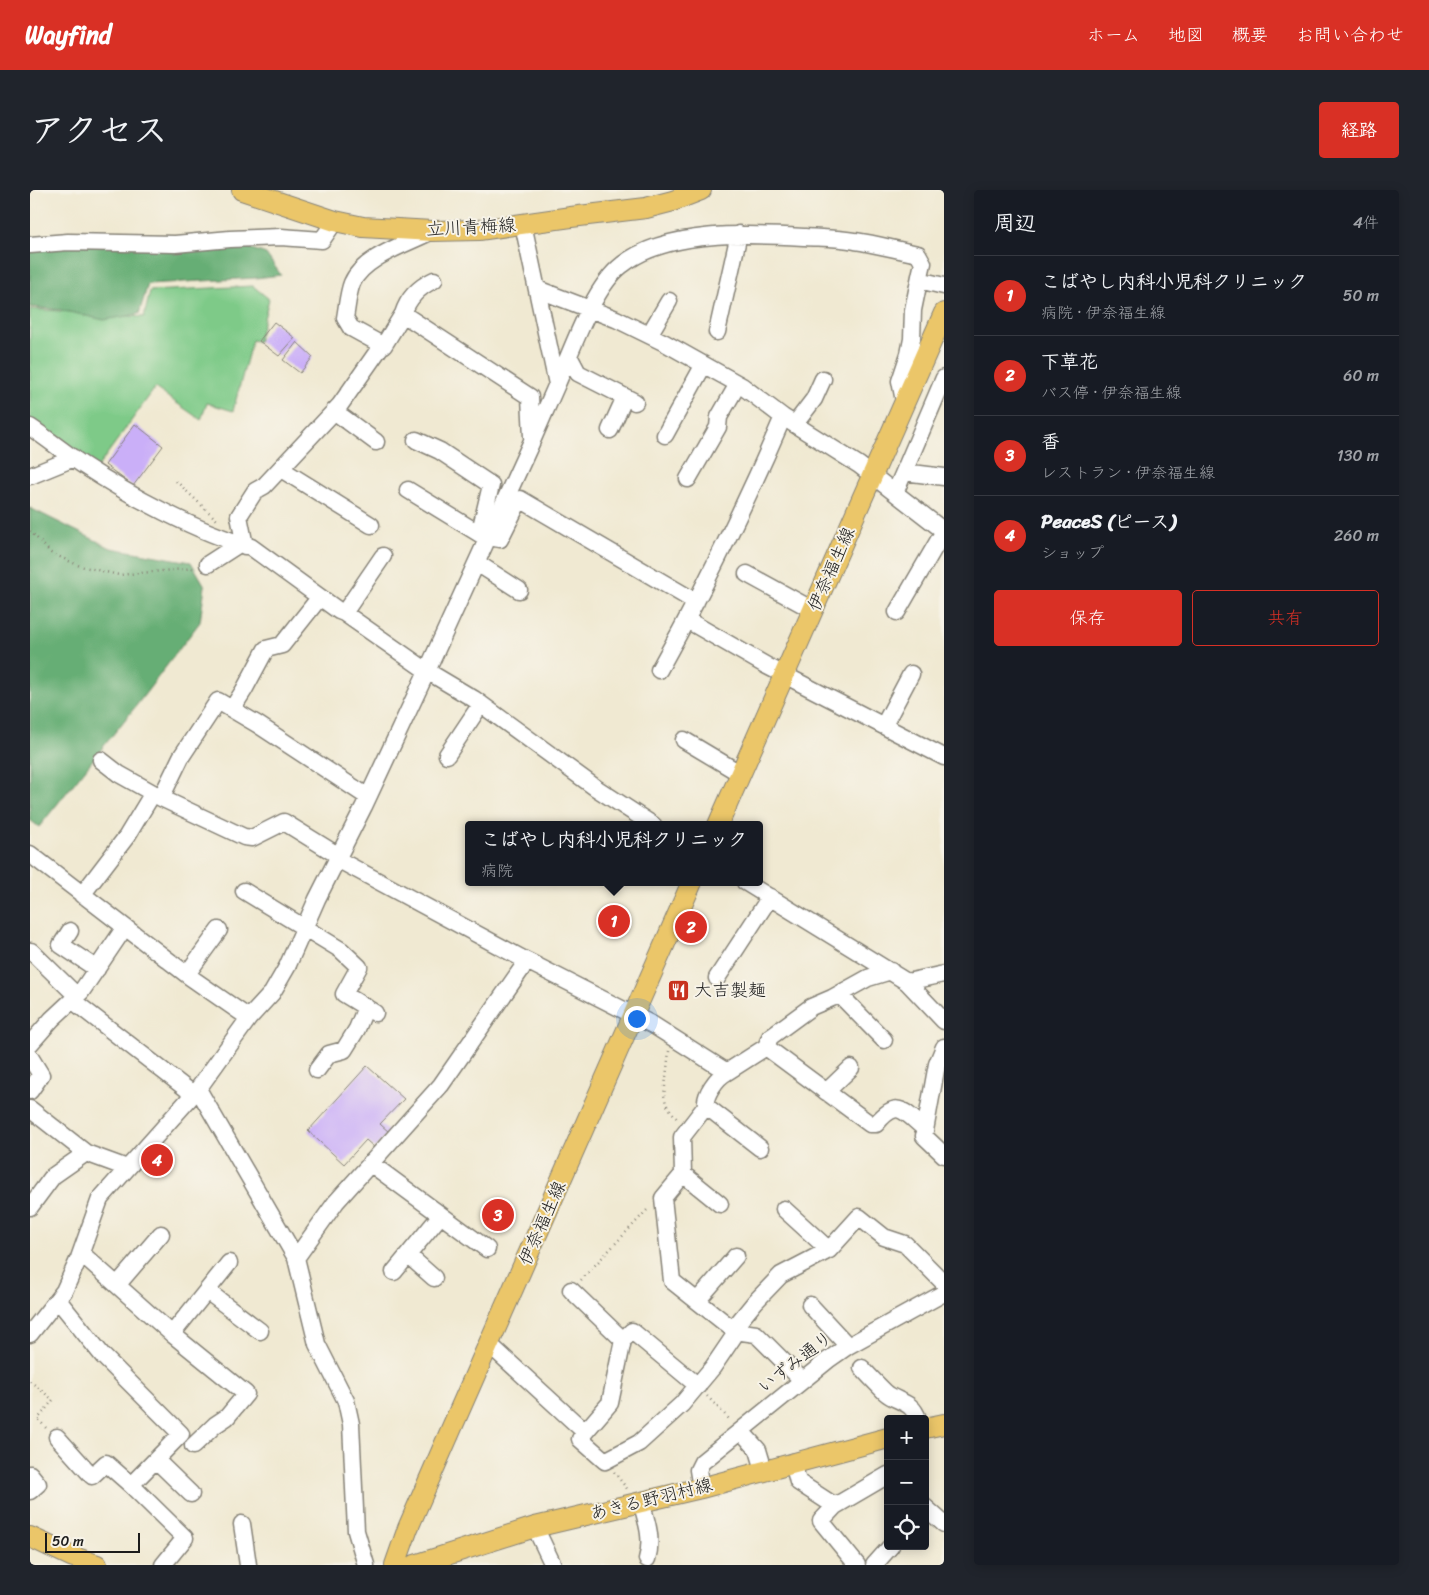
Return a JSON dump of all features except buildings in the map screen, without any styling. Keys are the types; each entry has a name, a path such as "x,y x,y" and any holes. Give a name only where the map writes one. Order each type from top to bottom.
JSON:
{"main road":[{"name":"立川青梅線","path":"242,190 335,221 363,227 432,231 480,230 580,215 646,208 673,201 701,190"},
{"name":"伊奈福生線","path":"720,821 944,313"},
{"name":"伊奈福生線","path":"394,1565 488,1344 635,1015 690,886"},
{"name":"あきる野羽村線","path":"415,1565 635,1496 701,1488 884,1439"},
{"path":"30,1537 69,1561 96,1565"}],"street":[{"path":"30,245 68,242 175,244 230,238 322,240 335,221"},
{"path":"523,224 557,384"},
{"path":"382,345 351,328 345,318 351,284 361,268 378,256 432,231"},
{"path":"717,332 739,234"},
{"path":"30,1334 64,1291 81,1253 100,1199 196,1092 249,1018 272,993 287,967 317,899 368,797 427,671 532,441 589,310 604,285 621,265 646,250 680,241 739,234 853,240 918,254 923,263 923,279 913,310 912,339 900,381 904,401"},
{"path":"923,279 944,286"},
{"path":"242,545 239,516 255,492 281,469 334,412 382,345 384,345 403,314 405,307 420,287 434,280"},
{"path":"537,290 616,319 738,384 873,475 944,531 896,612"},
{"path":"649,335 669,301"},
{"path":"403,314 530,397 532,441"},
{"path":"569,356 578,373 630,399 610,430"},
{"path":"665,435 703,366"},
{"path":"895,493 938,408 944,378"},
{"path":"659,670 687,620 789,420 814,399 823,379"},
{"path":"688,479 718,427 719,417 738,384"},
{"path":"334,412 376,442"},
{"path":"30,427 74,458 129,492 175,517 251,547 340,611 427,671 437,675 481,704 596,788 647,821"},
{"path":"416,440 440,451 490,485 481,527 488,537"},
{"path":"30,476 74,458"},
{"path":"281,469 371,525"},
{"path":"904,472 944,477"},
{"path":"408,490 483,536 500,538 520,499 696,602"},
{"path":"208,564 242,545"},
{"path":"344,613 383,556"},
{"path":"477,562 519,590"},
{"path":"747,574 813,610"},
{"path":"232,709 266,649 282,645 320,597"},
{"path":"687,620 784,674 884,726 942,752"},
{"path":"884,726 911,674"},
{"path":"82,895 157,796 218,701 368,797"},
{"path":"447,754 481,704"},
{"path":"684,740 740,774"},
{"path":"101,760 119,774 157,796 244,837 252,838 284,822 338,858 526,961 635,1015 671,1035 727,1072"},
{"path":"30,854 187,974 249,1018"},
{"path":"752,886 907,982 944,1022"},
{"path":"244,891 341,950 359,967 344,994 370,1010 344,1050 329,1054 317,1070"},
{"path":"717,978 770,897"},
{"path":"30,1044 75,998 125,927"},
{"path":"187,974 219,930"},
{"path":"70,931 61,945 97,969"},
{"path":"31,950 75,998 196,1092 296,1258 317,1344 346,1401 351,1424 356,1531 366,1565"},
{"path":"296,1258 336,1202 441,1085 526,961"},
{"path":"802,1380 756,1334 734,1330 672,1282 663,1198 683,1174 682,1137 706,1106 708,1094 723,1074 766,1046 770,1037 811,1007 840,994 868,978 891,971"},
{"path":"907,982 944,974"},
{"path":"840,994 884,1040"},
{"path":"766,1046 870,1124 876,1124 885,1112 892,1109 900,1109 925,1129"},
{"path":"944,1047 937,1064 924,1136 944,1155"},
{"path":"30,1057 41,1075 30,1091"},
{"path":"826,1092 851,1068"},
{"path":"706,1106 760,1148"},
{"path":"30,1109 86,1153 127,1168"},
{"path":"30,1207 54,1176 86,1153"},
{"path":"370,1164 487,1249"},
{"path":"683,1174 720,1204"},
{"path":"784,1209 829,1250"},
{"path":"394,1272 440,1216"},
{"path":"698,1386 632,1331 623,1340 610,1404 580,1439 607,1463 639,1443 682,1404 698,1386 734,1336 734,1330 755,1302 782,1275 829,1250 859,1217 884,1237 904,1244 944,1283"},
{"path":"118,1284 161,1234"},
{"path":"58,1300 103,1356 196,1449 215,1425 227,1417 246,1394 172,1334 81,1253"},
{"path":"408,1255 434,1278"},
{"path":"697,1301 736,1256"},
{"path":"172,1334 229,1263"},
{"path":"571,1290 623,1340"},
{"path":"208,1291 260,1331"},
{"name":"いずみ通り","path":"701,1488 698,1470 702,1462 802,1380 848,1346 944,1294"},
{"path":"810,1306 848,1346"},
{"path":"488,1344 585,1432"},
{"path":"862,1368 886,1394 912,1407 933,1427"},
{"path":"741,1431 758,1450 764,1470"},
{"path":"131,1485 181,1434"},
{"path":"57,1437 92,1476 106,1463 185,1538 163,1565"},
{"path":"156,1460 192,1494"},
{"path":"793,1462 798,1482 835,1506"},
{"path":"30,1474 38,1484 30,1491"},
{"path":"857,1565 821,1521 835,1506 884,1477"},
{"path":"635,1496 646,1519 651,1546 648,1559"},
{"path":"929,1511 944,1524"},
{"path":"242,1524 248,1565"},
{"path":"536,1527 553,1565"},
{"path":"874,1565 887,1550"}],"path":[{"path":"176,481 220,522"},
{"path":"30,531 51,553 80,566 119,575 183,569 208,564"},
{"path":"671,1035 664,1095 666,1104 686,1132"},
{"path":"571,1290 658,1199 663,1198"},
{"path":"30,1381 53,1400 38,1419 55,1439 57,1437"},
{"path":"698,1386 741,1431"},
{"path":"607,1463 635,1496"}],"green space":[{"path":"233,242 266,254 281,275 148,284 139,314 104,320 61,310 30,307 30,243"},
{"path":"253,286 269,299 258,342 252,340 233,411 207,403 201,420 155,388 97,468 30,422 30,309 144,317 150,291"},
{"path":"30,508 111,548 191,562 205,586 200,622 136,706 39,827 30,820"}],"place":[{"name":"こばやし内科小児科クリニック","path":"614,921"},
{"name":"下草花","path":"691,927"},
{"name":"大吉製麺","path":"678,990"},
{"name":"PeaceS (ピース)","path":"157,1160"},
{"name":"香","path":"498,1215"}]}
